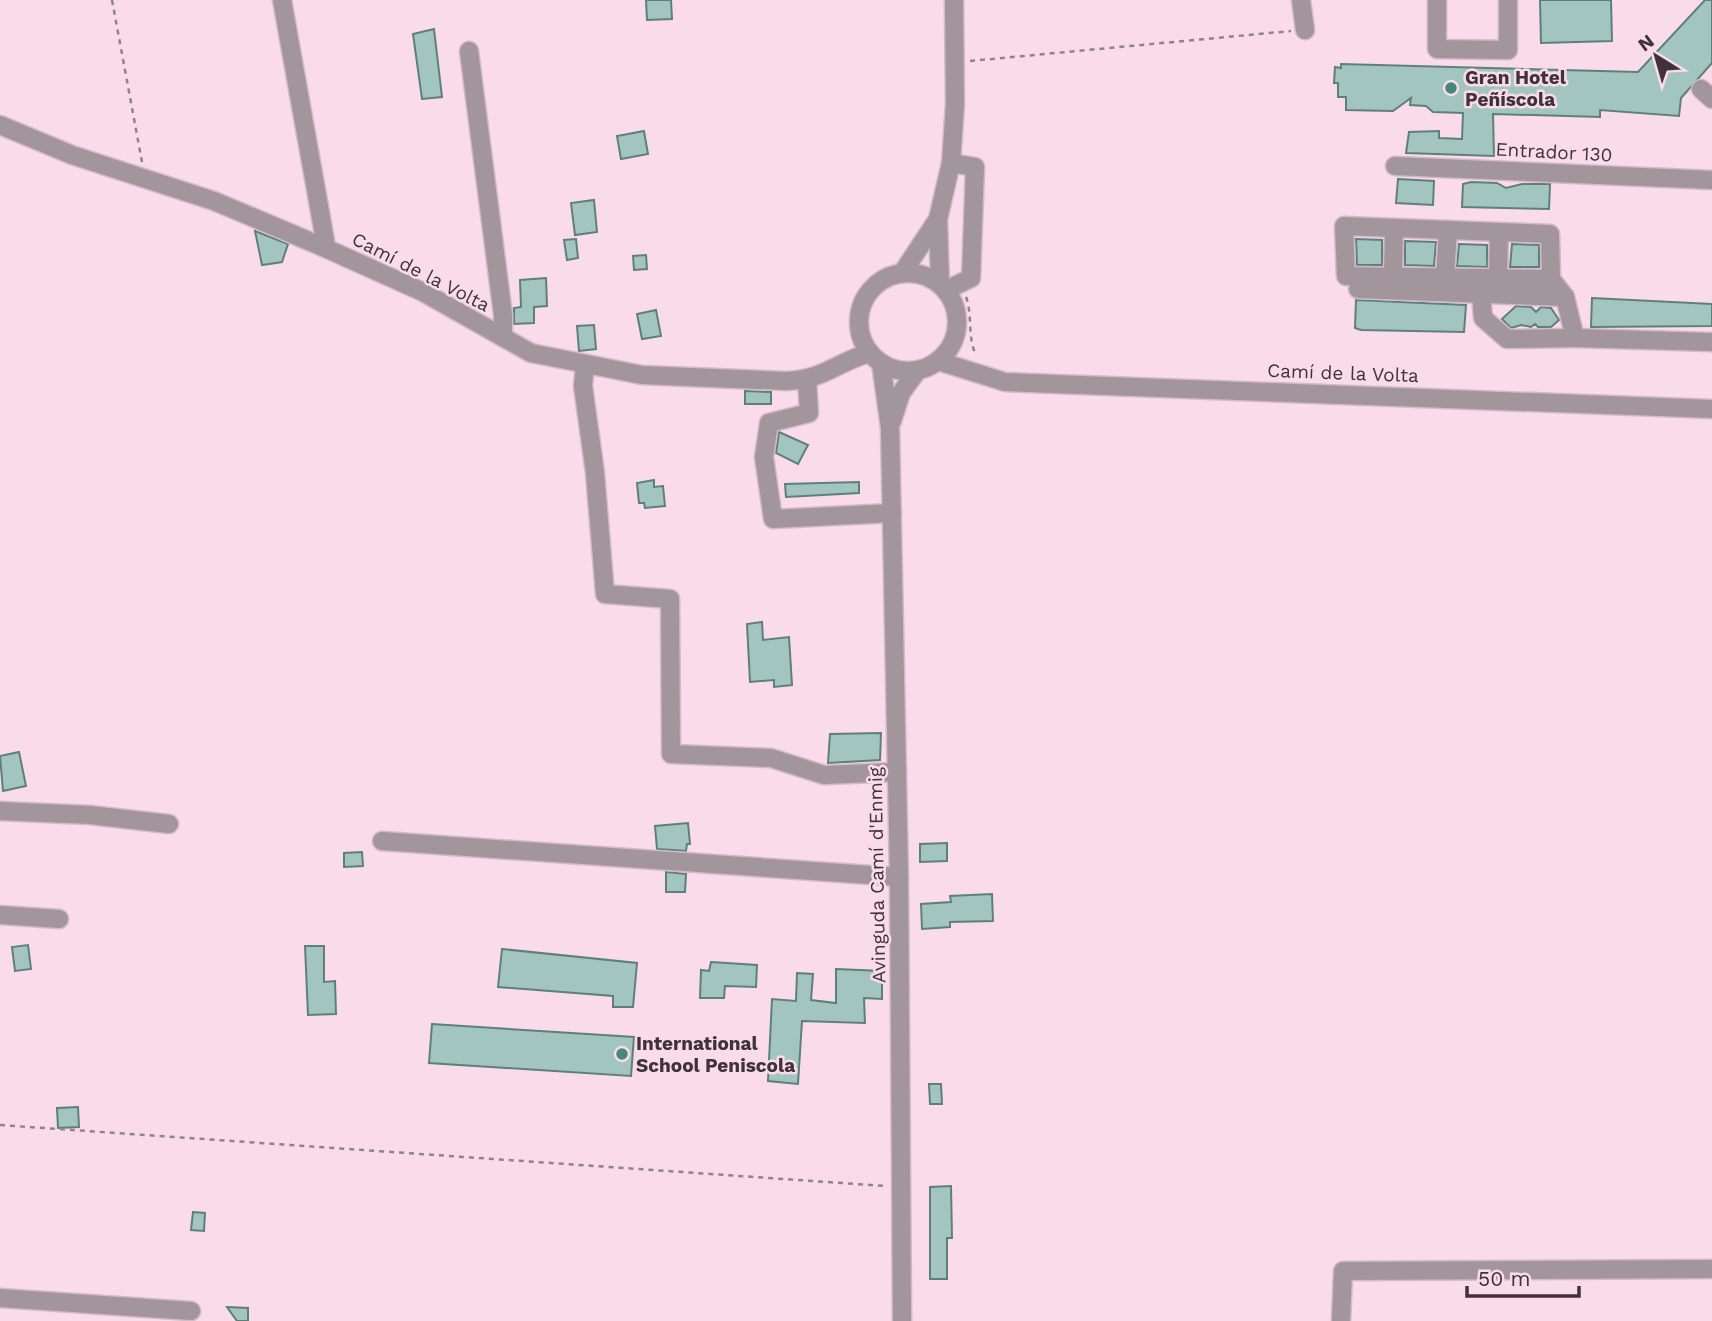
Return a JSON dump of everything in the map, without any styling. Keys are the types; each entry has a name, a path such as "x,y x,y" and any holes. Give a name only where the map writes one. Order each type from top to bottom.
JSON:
{"street":[{"path":"282,0 325,240 323,247"},
{"path":"903,272 938,219 951,163 963,62 954,0"},
{"path":"1301,0 1305,30"},
{"path":"1437,0 1437,49 1508,50 1508,0"},
{"path":"469,51 503,315 503,337"},
{"name":"Camí de la Volta","path":"0,125 72,155 145,177 323,247 423,292 531,353 642,375 807,380 835,369 852,358 875,358"},
{"path":"938,219 948,286 957,313 955,338 938,361 917,371 898,370 875,358 860,335 860,306 877,283 903,272 923,274 948,286 971,278 975,167 951,163"},
{"name":"Entrador 130","path":"1395,166 1712,180"},
{"path":"1551,279 1346,276 1344,226 1550,234 1551,279 1565,296 1575,338"},
{"path":"1393,277 1394,228"},
{"path":"1445,277 1448,230"},
{"path":"1498,278 1499,232"},
{"path":"1358,289 1565,296"},
{"path":"1481,293 1483,318 1507,339 1712,342"},
{"path":"835,369 860,335"},
{"path":"955,338 974,373"},
{"name":"Avinguda Camí d'Enmig","path":"875,358 890,428 899,877 902,1321"},
{"name":"Camí de la Volta","path":"938,361 1005,382 1712,409"},
{"path":"585,364 583,386 596,473 605,594 670,599 671,754 771,758 824,775 897,772"},
{"name":"Avinguda Camí d'Enmig","path":"890,428 901,393 917,371"},
{"path":"807,380 809,413 769,423 764,457 773,519 892,513"},
{"path":"0,811 169,824"},
{"path":"382,841 899,877"},
{"path":"0,915 60,919"},
{"path":"1341,1321 1343,1271 1712,1269"},
{"path":"0,1298 191,1311"}],"path":[{"path":"112,0 145,177"},
{"path":"963,62 1305,30"},
{"path":"963,62 971,49"},
{"path":"963,62 971,73"},
{"path":"948,286 972,311 971,345 980,363 974,373"},
{"path":"0,1125 902,1187"}],"building":[{"path":"646,0 671,0 672,19 647,20"},
{"path":"1540,0 1611,0 1612,41 1541,43"},
{"name":"Gran Hotel Peñíscola","path":"1705,0 1712,0 1712,63 1681,98 1679,116 1600,110 1600,117 1493,114 1494,156 1406,153 1409,132 1439,131 1439,138 1462,139 1463,113 1433,112 1426,106 1410,105 1411,98 1393,111 1346,110 1346,97 1338,97 1338,83 1334,83 1335,67 1341,68 1341,64 1638,72"},
{"path":"434,29 442,97 422,99 413,34"},
{"path":"644,131 648,154 621,159 617,136"},
{"path":"1398,179 1434,181 1433,205 1396,203"},
{"path":"1497,183 1506,188 1522,184 1550,184 1549,209 1462,207 1463,184"},
{"path":"594,200 597,232 575,235 571,203"},
{"path":"255,231 288,244 282,262 262,265"},
{"path":"576,239 578,258 567,260 564,240"},
{"path":"1356,239 1382,240 1382,265 1357,265"},
{"path":"1405,241 1436,242 1434,266 1405,265"},
{"path":"1459,244 1487,245 1487,267 1457,266"},
{"path":"1512,244 1539,245 1539,267 1510,267"},
{"path":"646,255 647,269 634,270 633,256"},
{"path":"546,278 547,306 534,307 534,323 514,324 514,308 521,307 520,280"},
{"path":"1592,298 1712,304 1712,326 1591,327"},
{"path":"1356,300 1466,305 1464,332 1361,330 1355,328"},
{"path":"1516,306 1531,307 1536,312 1541,307 1551,308 1559,320 1551,327 1538,327 1535,324 1531,327 1521,325 1511,328 1502,319"},
{"path":"656,310 661,336 642,339 637,314"},
{"path":"594,325 596,349 579,351 577,326"},
{"path":"745,391 771,392 771,404 745,404"},
{"path":"779,432 808,445 798,464 776,453"},
{"path":"654,480 654,487 663,486 665,506 645,508 644,503 639,503 637,483"},
{"path":"859,482 859,493 786,497 785,484"},
{"path":"762,622 763,640 789,637 792,685 774,687 774,680 750,682 747,624"},
{"path":"881,733 880,760 828,763 830,734"},
{"path":"19,752 26,786 3,791 0,756"},
{"path":"688,823 690,844 687,844 686,851 657,849 655,826"},
{"path":"947,843 947,861 920,862 920,844"},
{"path":"362,852 363,866 344,867 344,853"},
{"path":"666,872 686,874 685,892 666,892"},
{"path":"992,894 993,921 950,922 950,927 922,929 921,904 951,902 950,896"},
{"path":"28,945 31,969 15,971 12,947"},
{"path":"305,946 324,946 324,982 335,981 336,1014 308,1015"},
{"path":"502,949 637,963 633,1007 613,1007 613,996 498,987"},
{"path":"711,962 757,965 756,987 725,986 724,998 700,998 701,970 709,971"},
{"path":"836,969 882,971 882,999 864,998 865,1023 802,1021 798,1084 768,1081 772,999 796,1001 797,973 813,974 811,1000 836,1003"},
{"path":"432,1024 634,1037 631,1076 429,1063"},
{"path":"929,1084 941,1084 942,1104 930,1104"},
{"path":"78,1107 79,1127 58,1128 57,1108"},
{"path":"951,1186 952,1238 947,1238 947,1279 930,1279 930,1187"},
{"path":"193,1212 205,1213 204,1231 191,1230"},
{"path":"227,1307 248,1308 248,1321 237,1321"}],"place":[{"name":"Gran Hotel Peñíscola","path":"1451,88"},
{"name":"International School Peniscola","path":"622,1054"}]}
